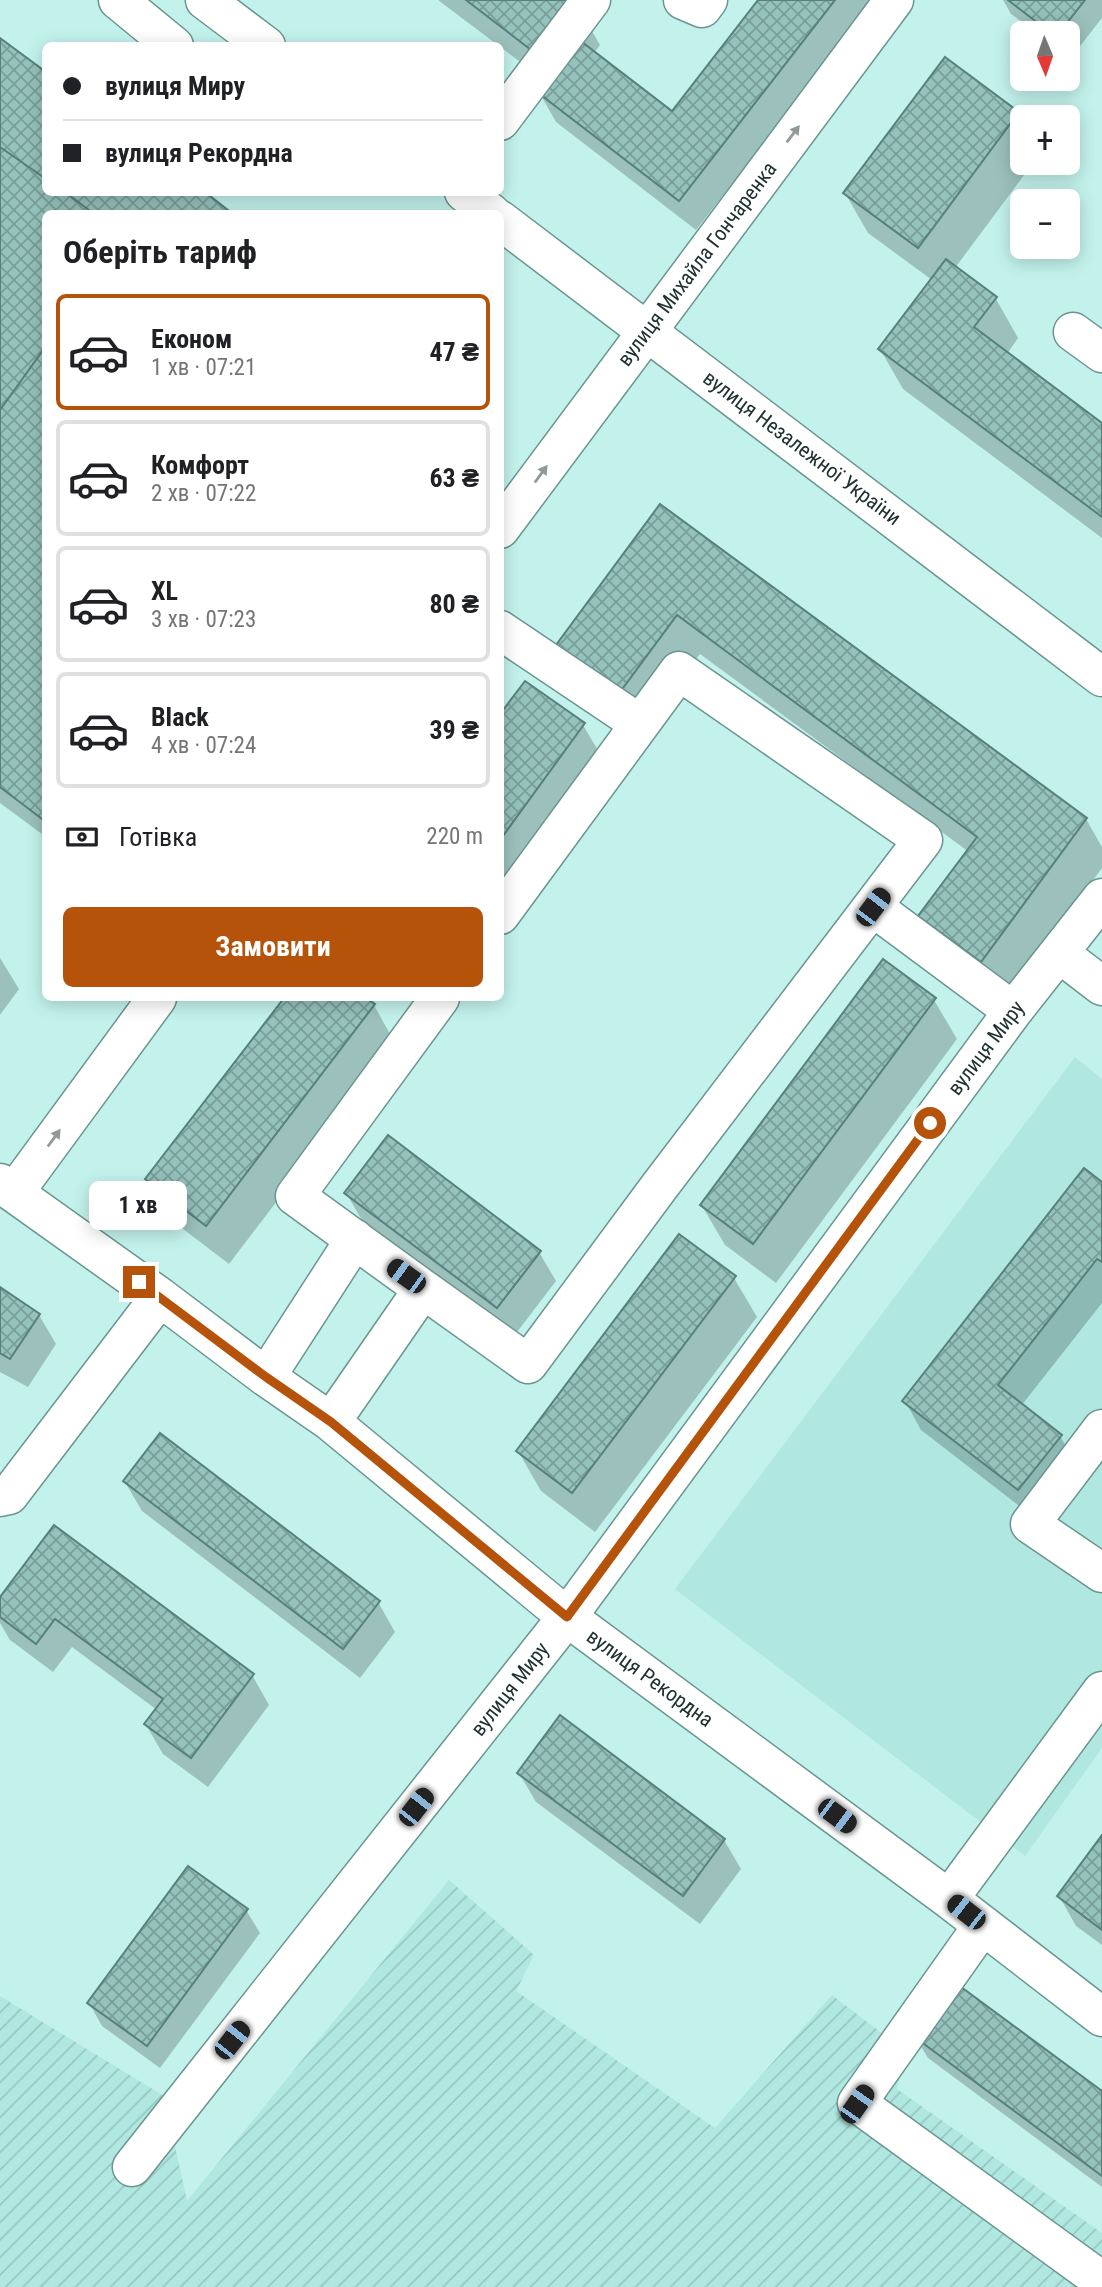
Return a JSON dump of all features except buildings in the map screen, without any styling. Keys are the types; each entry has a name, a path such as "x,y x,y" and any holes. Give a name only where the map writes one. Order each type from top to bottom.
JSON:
{"street":[{"path":"118,0 169,42"},
{"path":"205,0 261,42"},
{"path":"504,116 591,0"},
{"path":"683,0 702,8 708,0"},
{"name":"вулиця Михайла Гончаренка","path":"504,524 894,0"},
{"path":"469,196 487,210"},
{"name":"вулиця Незалежної України","path":"504,223 1102,677"},
{"path":"504,633 640,724"},
{"path":"438,1001 295,1196 528,1364 923,840 679,671 504,910"},
{"name":"вулиця Миру","path":"132,2167 567,1617 1013,1011 1102,898"},
{"path":"873,907 1013,1011"},
{"path":"1059,953 1102,986"},
{"path":"7,1188 155,1001"},
{"name":"вулиця Рекордна","path":"7,1188 331,1422 567,1617 984,1925 1102,2017"},
{"path":"266,1377 355,1239"},
{"path":"331,1422 423,1289"},
{"path":"0,1497 9,1495 160,1297"},
{"path":"1102,1429 1030,1524 1102,1573"},
{"path":"949,1899 1102,1690"},
{"path":"984,1925 857,2104 1102,2281"}],"shaded area":[{"path":"1075,1057 1102,1079 1102,1748 1025,1856 675,1589"},
{"path":"449,1880 534,1955 516,1991 715,2128 832,1995 905,2051 897,2089 1102,2233 1102,2287 0,2287 0,1996 164,2096 187,2201"}],"route":[{"path":"139,1282 331,1422 567,1617 930,1123"}]}
